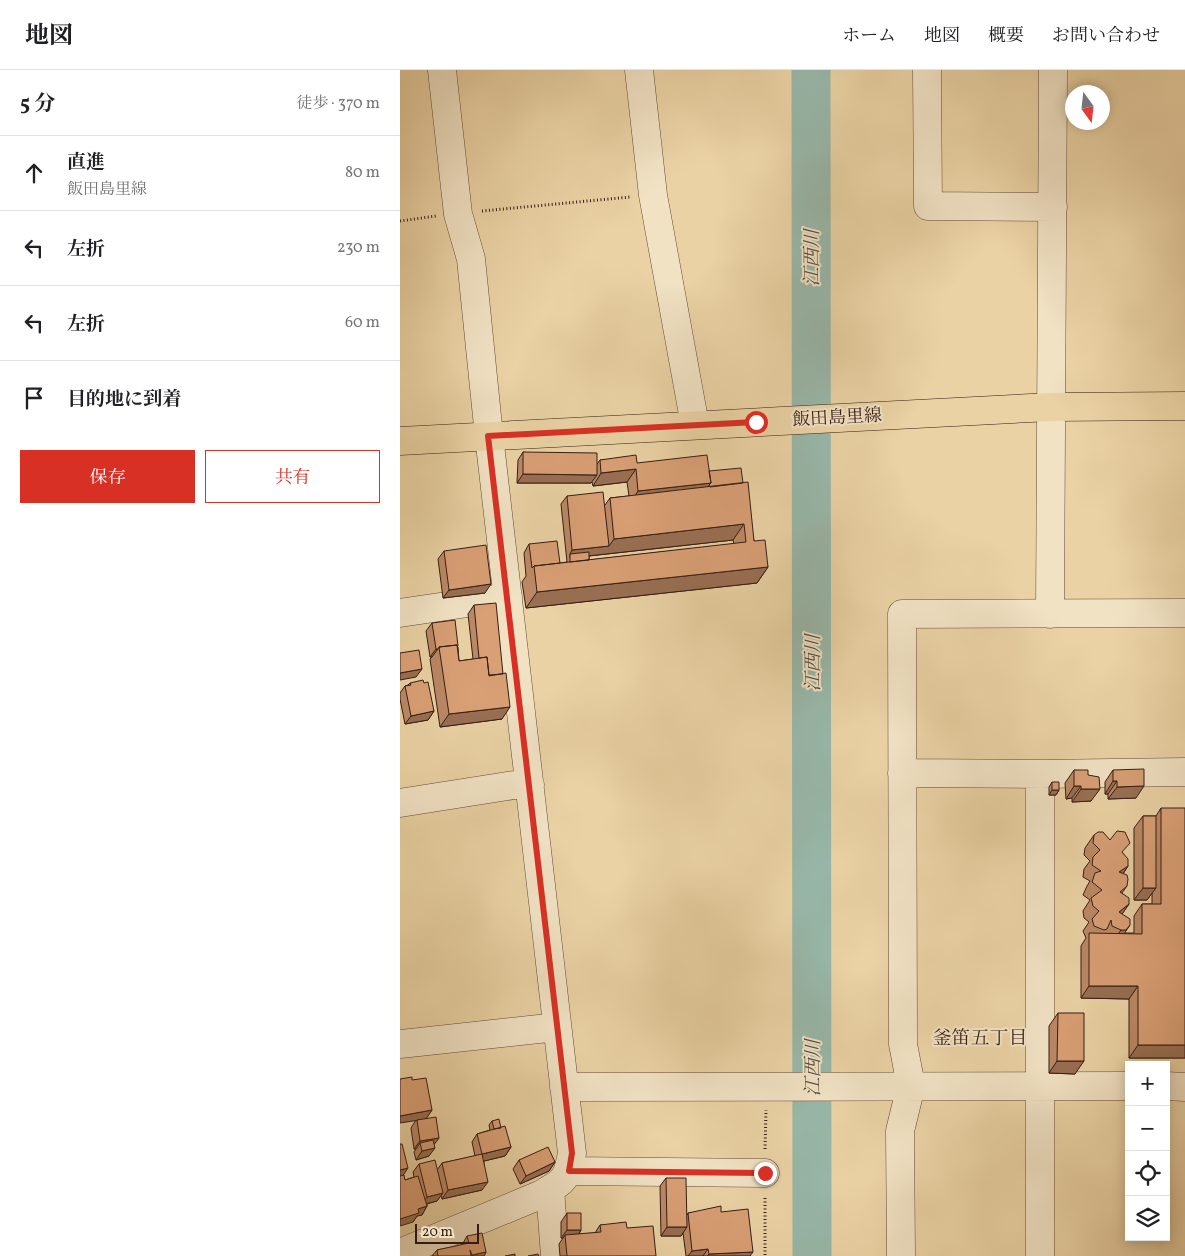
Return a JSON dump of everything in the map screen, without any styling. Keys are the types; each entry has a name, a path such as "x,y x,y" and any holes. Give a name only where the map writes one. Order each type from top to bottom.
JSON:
{"main road":[{"name":"飯田島里線","path":"400,441 1051,407 1185,406"}],"street":[{"path":"442,70 458,214 471,259 488,436 572,1153 559,1180 555,1256"},
{"path":"638,70 653,195 695,425"},
{"path":"927,70 928,206 1052,207"},
{"path":"1050,614 1053,70"},
{"path":"400,613 508,598"},
{"path":"901,1256 900,1131 903,1087 902,614 1185,613"},
{"path":"902,773 1185,772"},
{"path":"1040,774 1040,1256"},
{"path":"400,803 514,785 530,785"},
{"path":"400,1044 557,1027"},
{"path":"564,1087 903,1087 1041,1084 1125,1086"},
{"path":"1170,1086 1185,1087"},
{"path":"400,1253 559,1180 765,1173"}],"path":[{"path":"400,221 653,195"}],"building":[{"path":"523,452 597,453 597,475 523,474"},
{"path":"636,455 637,463 707,455 711,483 638,491 636,469 601,473 600,460"},
{"path":"741,468 743,483 710,487 709,471"},
{"path":"748,482 754,541 765,540 768,567 537,592 534,566 746,542 744,524 614,539 610,498"},
{"path":"603,492 609,546 572,550 567,496"},
{"path":"557,541 560,563 534,566 532,568 529,544"},
{"path":"486,545 491,584 449,590 444,551"},
{"path":"589,552 589,560 570,562 570,554"},
{"path":"496,603 503,674 489,675 487,657 479,658 474,605"},
{"path":"455,620 458,646 439,647 436,649 432,623"},
{"path":"457,645 459,661 487,657 489,676 506,673 510,707 449,714 439,647"},
{"path":"419,650 422,669 400,673 400,653"},
{"path":"423,680 424,683 428,682 434,711 411,716 405,686"},
{"path":"1144,769 1144,786 1117,787 1117,781 1113,781 1113,770"},
{"path":"1074,770 1088,770 1088,775 1099,777 1100,789 1081,789 1081,786 1074,786"},
{"path":"1052,782 1059,782 1059,790 1052,790"},
{"path":"1161,808 1185,808 1185,1045 1138,1045 1138,986 1089,986 1089,933 1142,934 1142,904 1161,904"},
{"path":"1143,816 1156,816 1156,888 1143,888"},
{"path":"1117,831 1125,832 1130,843 1122,852 1128,859 1128,866 1119,872 1127,875 1127,886 1120,892 1129,898 1129,904 1119,912 1130,919 1130,925 1126,930 1121,930 1112,926 1111,920 1107,929 1104,930 1094,926 1092,919 1099,911 1093,906 1091,898 1102,890 1092,882 1095,873 1101,871 1092,865 1093,857 1100,850 1093,843 1094,835 1098,832 1103,832 1110,840"},
{"path":"1058,1013 1084,1013 1084,1061 1057,1061"},
{"path":"412,1077 412,1080 426,1078 432,1110 400,1116 400,1079"},
{"path":"436,1117 439,1138 420,1141 417,1120"},
{"path":"499,1119 501,1128 494,1129 492,1121"},
{"path":"505,1126 511,1147 482,1154 477,1134"},
{"path":"433,1140 435,1148 422,1151 420,1143"},
{"path":"400,1144 402,1144 408,1168 400,1170"},
{"path":"548,1147 555,1162 526,1176 519,1160"},
{"path":"482,1154 488,1182 448,1190 442,1163"},
{"path":"435,1160 443,1193 427,1197 419,1164"},
{"path":"404,1175 405,1180 418,1176 427,1206 418,1209 419,1213 400,1219 400,1176"},
{"path":"666,1178 686,1178 687,1227 667,1227"},
{"path":"721,1206 721,1212 748,1209 753,1252 709,1254 708,1249 692,1251 688,1213"},
{"path":"567,1213 581,1213 581,1230 567,1230"},
{"path":"626,1222 627,1228 653,1226 656,1256 567,1256 565,1235 601,1232 600,1225"},
{"path":"482,1233 486,1252 472,1255 470,1250 471,1256 438,1256 437,1250 469,1243 467,1236"}],"waterway":[{"name":"江西川","path":"811,70 812,1256"}],"district":[{"name":"釜笛五丁目","path":"980,1037"}],"route":[{"path":"756,422 488,436 572,1153 569,1171 765,1173"}]}
